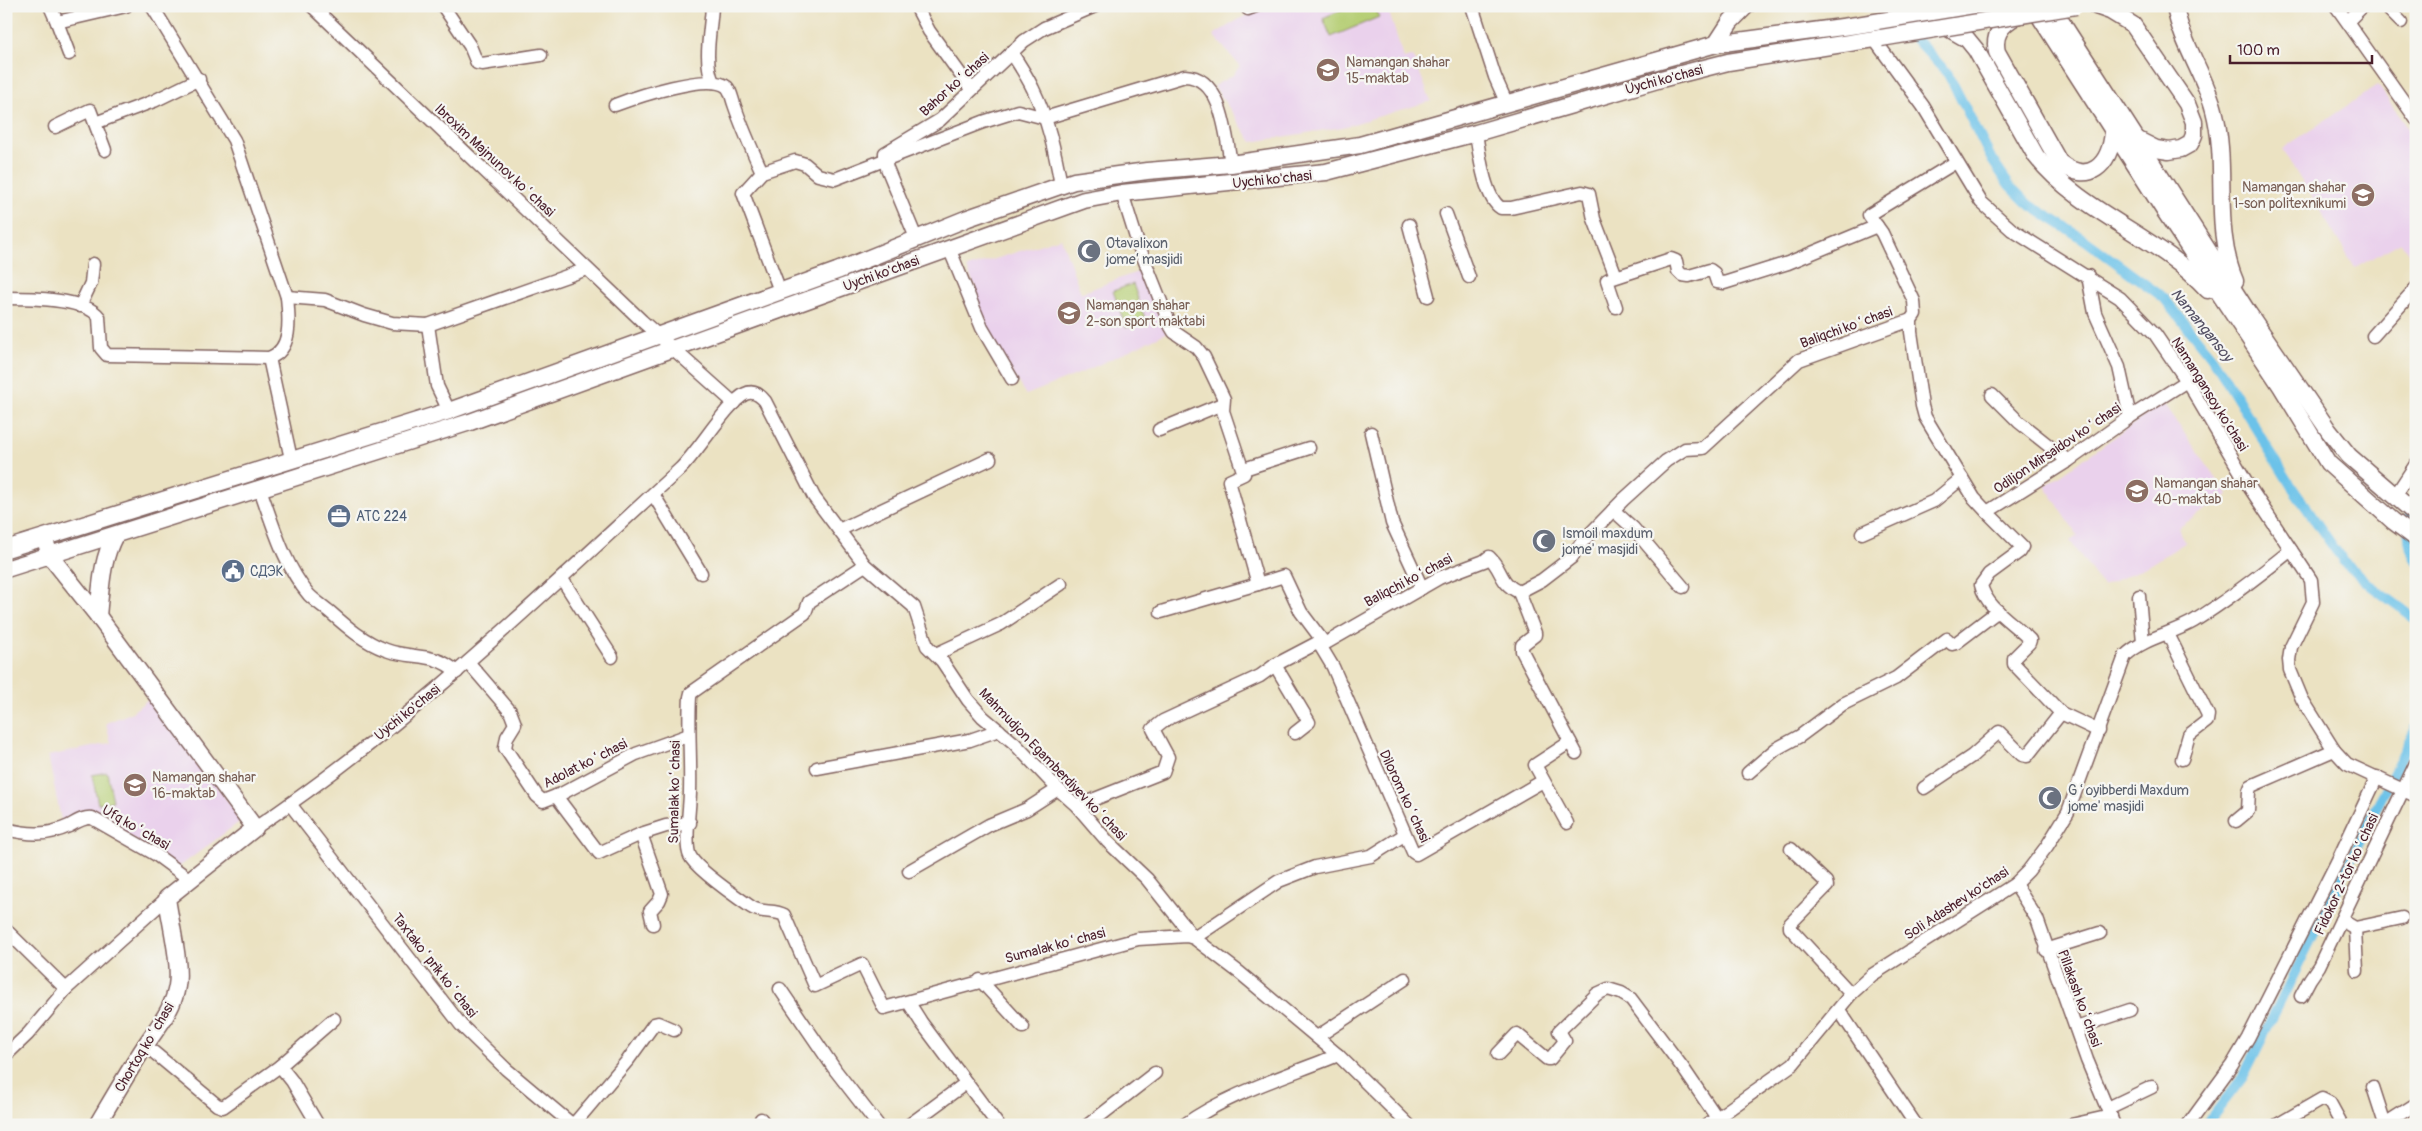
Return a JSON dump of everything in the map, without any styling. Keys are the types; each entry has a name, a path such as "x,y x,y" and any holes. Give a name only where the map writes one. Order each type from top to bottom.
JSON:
{"main road":[{"path":"1716,44 1731,21 1746,6"},
{"name":"Uychi ko'chasi","path":"6,549 291,459 449,412 837,271 916,238 1074,181 1110,175 1231,164 1360,145 1716,44 1857,25 1974,6"},
{"path":"2032,6 2113,132 2242,315 2329,431 2349,456 2416,514"},
{"path":"2051,6 2135,138 2242,315 2328,463 2393,521 2412,535"},
{"name":"Uychi ko'chasi","path":"6,569 470,422 1084,200 1122,193 1326,172 1476,133 1660,78 1728,62 2076,6"},
{"path":"2096,6 2110,11 2133,25 2187,104 2194,122 2194,135 2190,144 2181,149 2169,151 2156,150 2135,138"},
{"path":"2176,6 2180,26 2214,109 2220,141 2222,227 2230,270 2242,315"},
{"path":"2015,17 2000,28 1996,46 1997,52 2059,162 2069,170 2078,173 2097,168 2107,158 2112,146 2113,132"},
{"path":"1948,28 1967,39 1976,50 2036,156 2048,170 2072,191 2186,268 2242,315"},
{"path":"1780,35 1782,52"},
{"path":"98,616 102,569 108,547 115,535"},
{"path":"45,537 50,556 98,616 255,828 189,878 167,898"},
{"name":"Chortoq koʻchasi","path":"97,1125 145,1045 171,1008 178,984 167,898"}],"street":[{"path":"50,6 69,54"},
{"path":"57,22 126,6"},
{"path":"6,298 61,300 94,312 99,317 101,348 107,355 269,358 276,356 286,344 287,297 234,140 199,79 152,6"},
{"name":"Ibroxim Majnunov koʻchasi","path":"312,6 658,335"},
{"path":"443,6 470,46 476,63 541,55"},
{"path":"712,6 707,57 709,74 713,82"},
{"path":"916,6 929,30 970,89"},
{"name":"Bahor koʻchasi","path":"884,160 885,153 889,149 940,120 970,89 1011,52 1044,28 1095,6"},
{"path":"1472,6 1495,76 1507,104"},
{"path":"2336,6 2416,119"},
{"path":"2348,21 2363,6"},
{"path":"2384,6 2401,22"},
{"name":"Namangansoy ko'chasi","path":"1877,39 1923,106 1982,202 1999,220 2120,298 2138,314 2155,334 2187,381 2250,488 2310,580 2314,592 2310,612 2291,647 2289,660 2290,670 2302,699 2334,750 2347,764 2416,796"},
{"path":"1011,52 1033,88 1054,145 1062,185"},
{"path":"780,291 743,193 762,172 795,161 805,164 818,175 835,179 982,122 1018,111 1044,118 1185,76 1192,76 1200,79 1212,92 1226,132 1231,164"},
{"path":"95,123 154,101 199,79"},
{"path":"615,105 680,87 713,82 728,89 742,128 762,172"},
{"path":"55,127 89,110 105,150"},
{"path":"1476,133 1488,190 1492,200 1500,208 1511,208 1582,192 1589,194 1594,219 1616,276"},
{"path":"884,160 916,238"},
{"path":"1956,162 1869,215 1877,226 1914,301 1915,314 1911,320 1919,388 1925,417 1974,498 1987,512"},
{"path":"1122,193 1138,244 1171,327 1174,332 1196,347 1204,357 1224,399 1222,404 1244,469 1244,474 1229,481 1258,584 1161,612"},
{"path":"1446,214 1469,277"},
{"path":"1409,225 1428,296"},
{"path":"1616,307 1607,282 1616,276 1671,259 1676,262 1678,271 1682,275 1689,276 1710,270 1713,271 1717,282 1720,283 1788,263 1877,226"},
{"path":"949,248 982,328 1012,379"},
{"path":"80,306 91,284 94,264"},
{"path":"287,297 326,300 364,315 392,323 428,325 588,268"},
{"path":"2088,276 2095,312 2120,367 2130,417"},
{"path":"2374,336 2416,288"},
{"name":"Baliqchi koʻchasi","path":"1077,806 1163,772 1168,756 1154,732 1154,728 1163,721 1260,676 1275,665 1317,643 1326,643 1439,578 1484,561 1489,557 1505,584 1519,592 1542,580 1572,557 1582,542 1613,510 1679,452 1686,449 1703,448 1799,360 1911,320"},
{"path":"428,325 437,386 449,412"},
{"path":"658,335 734,403"},
{"path":"269,358 291,459"},
{"name":"Odiljon Mirsaidov koʻchasi","path":"2099,732 2062,713 2014,664 2014,658 2030,641 1998,611 1983,592 1982,581 2019,552 2022,547 1987,512 2068,461 2130,417 2187,381"},
{"name":"Mahmudjon Egamberdiyev koʻchasi","path":"734,403 745,394 753,393 759,394 765,401 814,498 865,565 914,607 927,646 936,654 968,700 1024,752 1058,789 1077,806 1108,842 1147,879 1194,938 1338,1055 1404,1123"},
{"path":"1992,395 2019,422 2068,461"},
{"name":"Uychi ko'chasi","path":"255,828 290,804 457,672 562,579 693,457 734,403"},
{"path":"1159,430 1222,404"},
{"path":"1371,433 1392,523 1422,588"},
{"path":"1244,469 1309,448"},
{"path":"839,530 990,459"},
{"path":"2397,498 2416,464"},
{"path":"1862,533 1934,501 1962,478"},
{"path":"260,488 280,543 294,573 310,596 352,632 378,647 407,656 441,660 457,672"},
{"path":"653,494 701,574"},
{"path":"1613,510 1633,528 1683,587"},
{"name":"Soli Adashev ko'chasi","path":"1712,1121 1793,1064 1851,994 1872,975 2016,884 2047,846 2068,812 2126,656 2143,643 2168,634 2211,610 2292,550"},
{"name":"Sumalak koʻchasi","path":"865,565 809,602 805,613 691,693 689,734 690,823 686,844 694,862 750,906 762,912 784,915 815,986 862,964 882,1007 909,1003 980,980 1138,939 1187,936 1194,938"},
{"name":"Dilorom koʻchasi","path":"1258,584 1284,576 1301,612 1315,628 1322,644 1321,647 1333,667 1404,835 1413,852 1417,853 1543,781"},
{"path":"562,579 612,657"},
{"path":"936,654 1001,624 1061,584"},
{"path":"1519,592 1535,633 1535,636 1522,645 1522,651 1573,748 1536,763 1535,766 1566,823"},
{"path":"2139,596 2143,643"},
{"path":"1748,773 1776,749 1800,736 1843,704 1896,678 1947,639 1952,644 1956,644 1998,611"},
{"path":"2168,634 2208,715 2207,721 2190,736 2182,759"},
{"name":"Adolat koʻchasi","path":"468,662 510,711 515,724 507,737 506,748 540,800 556,796 636,754 689,734"},
{"path":"1275,665 1308,722 1295,733"},
{"path":"1924,788 1972,756 1999,732 2022,755 2027,756 2062,713"},
{"path":"817,768 970,740 999,730"},
{"path":"2236,820 2248,810 2251,786 2334,750"},
{"name":"Fidokor 2-tor koʻchasi","path":"2301,996 2319,966 2401,790 2416,763"},
{"path":"2188,1125 2228,1072 2248,1038 2380,779"},
{"path":"909,871 988,824 1027,809 1058,789"},
{"path":"556,796 599,853 641,834 666,826 690,823"},
{"name":"Taxtakoʻprik koʻchasi","path":"290,804 461,1024 506,1069 570,1123"},
{"name":"Ufq koʻchasi","path":"6,828 24,834 46,834 82,819 92,818 155,854 189,878"},
{"path":"641,834 662,894 660,901 650,911 653,924"},
{"path":"1194,938 1286,878 1315,867 1371,856 1404,835"},
{"path":"1791,849 1826,882 1827,886 1790,924 1790,928 1851,994"},
{"name":"Pillakash koʻchasi","path":"2016,884 2037,919 2046,950 2059,978 2076,1028 2111,1116"},
{"path":"6,1054 28,1034 66,989 167,898"},
{"path":"2341,920 2355,928 2402,918"},
{"path":"2355,928 2356,971"},
{"path":"6,930 66,989"},
{"path":"2046,950 2100,933"},
{"path":"1317,1037 1405,979"},
{"path":"980,980 1023,1027"},
{"path":"780,989 836,1071 878,1125"},
{"path":"1498,1054 1517,1034 1547,1059 1550,1059 1566,1041 1559,1031 1602,990 1613,990 1631,999 1683,1068 1712,1121"},
{"path":"909,1003 921,1022 998,1125"},
{"path":"1839,1010 1916,1125"},
{"path":"2076,1028 2130,1010"},
{"path":"145,1045 217,1105 223,1107 280,1066 334,1019"},
{"path":"570,1123 628,1060 654,1024 658,1023 674,1030"},
{"path":"1184,1125 1203,1111 1218,1104 1338,1055"},
{"path":"280,1066 292,1081 318,1125"},
{"path":"1088,1125 1155,1073"},
{"path":"909,1125 966,1083"},
{"path":"2070,1125 2111,1116 2152,1087"},
{"path":"2373,1087 2384,1124 2416,1104"},
{"path":"2277,1125 2322,1099 2330,1103 2342,1125"}],"shaded area":[{"name":"Namangan shahar 15-maktab","path":"1269,6 1387,6 1404,59 1413,56 1431,101 1343,127 1252,142 1214,86 1233,75 1240,66 1213,35 1243,17"},
{"name":"Namangan shahar 1-son politexnikumi","path":"2378,85 2416,140 2416,262 2401,242 2355,268 2282,149"},
{"name":"Namangan shahar 2-son sport maktabi","path":"1061,238 1081,293 1140,271 1166,333 1081,373 1026,395 992,340 971,291 976,289 967,268"},
{"name":"Namangan shahar 40-maktab","path":"2163,403 2228,495 2178,528 2186,542 2150,565 2103,586 2070,541 2078,536 2045,486"},
{"name":"Namangan shahar 16-maktab","path":"151,697 242,820 179,867 92,814 62,824 48,756 111,743 106,723 131,713"}],"green space":[{"path":"1350,6 1375,6 1379,17 1331,37 1323,18"},
{"path":"1133,284 1146,321 1126,328 1113,291"},
{"path":"107,772 113,801 98,804 92,775"}],"waterway":[{"name":"Namangansoy","path":"1885,6 1898,20"},
{"name":"Namangansoy","path":"1908,31 1948,74 1992,160 2009,185 2027,203 2085,240 2164,298 2213,359 2292,487 2343,561 2371,586 2416,619"},
{"path":"2416,496 2411,512 2409,529 2410,545 2416,561"},
{"path":"2206,1125 2243,1077 2416,728"}],"place":[{"name":"Namangan shahar 15-maktab","path":"1328,70"},
{"name":"Namangan shahar 1-son politexnikumi","path":"2363,195"},
{"name":"Otavalixon jome’ masjidi","path":"1089,251"},
{"name":"Namangan shahar 2-son sport maktabi","path":"1069,313"},
{"name":"Namangan shahar 40-maktab","path":"2137,491"},
{"name":"ATC 224","path":"339,516"},
{"name":"Ismoil maxdum jome' masjidi","path":"1544,541"},
{"name":"СДЭК","path":"233,571"},
{"name":"Namangan shahar 16-maktab","path":"135,785"},
{"name":"Gʻoyibberdi Maxdum jome' masjidi","path":"2050,798"}]}
